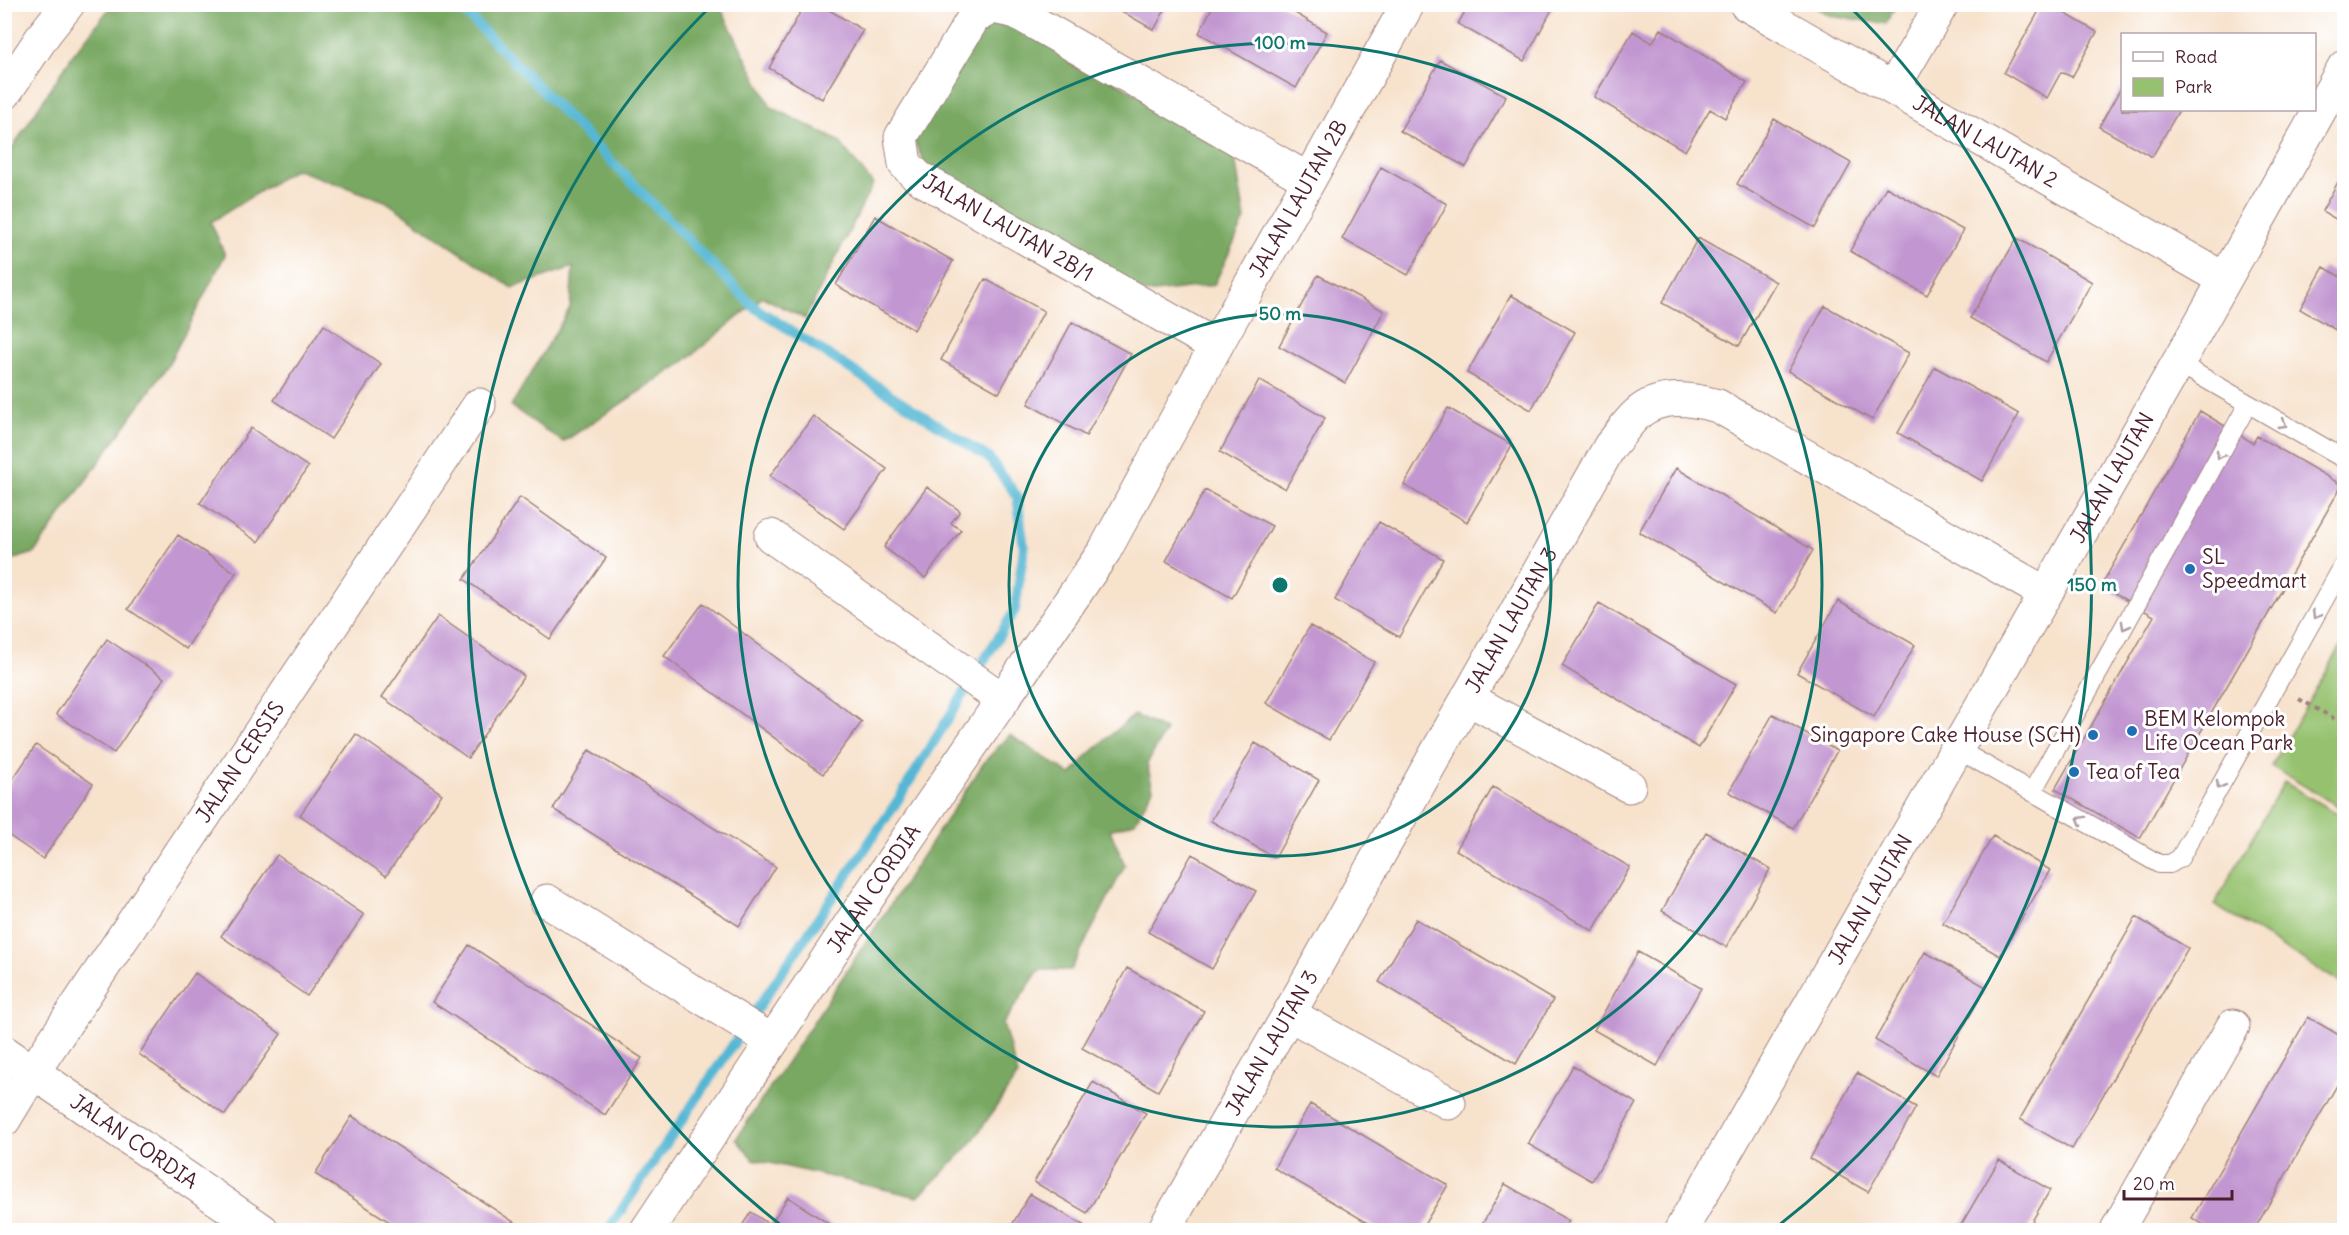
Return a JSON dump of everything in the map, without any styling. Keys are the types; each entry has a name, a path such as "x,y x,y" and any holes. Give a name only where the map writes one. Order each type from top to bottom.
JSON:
{"street":[{"path":"4,94 45,33 68,4"},
{"name":"JALAN LAUTAN 2B","path":"1105,550 1216,346 1408,4"},
{"name":"JALAN LAUTAN 2","path":"1746,4 2224,279"},
{"path":"1893,88 1942,4"},
{"name":"JALAN LAUTAN 2B/1","path":"1216,346 918,177 904,164 901,137 975,17 993,7 1016,12 1309,180"},
{"name":"JALAN LAUTAN","path":"1681,1230 2178,363 2344,67"},
{"name":"JALAN LAUTAN 3","path":"1164,1230 1289,1014 1610,446 1638,412 1662,401 1691,399 1718,406 2045,593"},
{"name":"JALAN CERSIS","path":"4,1120 33,1072 479,405"},
{"path":"771,536 995,694"},
{"name":"JALAN CORDIA","path":"647,1230 765,1037 995,694 1105,550"},
{"path":"1467,698 1629,786"},
{"path":"547,901 765,1037"},
{"path":"1289,1014 1449,1103"},
{"path":"2117,1230 2233,1026"},
{"name":"JALAN CORDIA","path":"4,1052 262,1230"}],"lane":[{"path":"2178,363 2344,459"},
{"path":"2031,792 2248,404"},
{"path":"1957,749 2159,864 2170,864 2180,858 2344,564"}],"path":[{"path":"2275,686 2344,724"}],"green space":[{"path":"112,5 719,5 771,107 839,141 873,184 805,319 763,297 680,365 563,442 511,406 570,308 573,267 512,288 385,201 295,169 211,222 225,255 167,367 34,553 5,562 5,159 72,56"},
{"path":"1811,5 1896,5 1886,24 1831,16"},
{"path":"1016,24 1161,108 1235,158 1245,219 1214,285 1145,293 930,175 914,141 979,26"},
{"path":"2344,641 2344,810 2271,766"},
{"path":"1134,715 1166,730 1147,764 1153,789 1135,822 1110,830 1125,865 1071,970 1039,970 1003,1024 1018,1075 970,1145 918,1197 753,1159 736,1139 985,761 1010,735 1071,775 1087,756"},
{"path":"2284,782 2344,818 2344,985 2214,905"}],"building":[{"path":"805,4 819,4 863,30 822,99 769,68"},
{"path":"1109,4 1168,4 1154,30"},
{"path":"1214,4 1280,4 1327,32 1296,88 1199,33"},
{"path":"1469,4 1555,4 1524,61 1458,24"},
{"path":"2043,4 2049,4 2097,32 2072,77 2061,72 2047,98 2004,73"},
{"path":"1661,29 1747,82 1725,118 1710,109 1685,151 1594,97 1633,31 1652,43"},
{"path":"1440,60 1506,96 1466,167 1400,131"},
{"path":"2121,88 2121,111 2178,111 2152,157 2099,127"},
{"path":"1774,119 1851,163 1815,228 1737,184"},
{"path":"1381,167 1447,204 1408,275 1342,239"},
{"path":"2344,171 2344,224 2322,211"},
{"path":"1886,187 1963,230 1927,295 1850,251"},
{"path":"875,216 953,261 914,330 836,285"},
{"path":"1698,238 1776,282 1739,346 1662,303"},
{"path":"2017,238 2092,282 2046,362 1970,318"},
{"path":"2324,267 2344,279 2344,335 2300,309"},
{"path":"1318,275 1384,311 1345,383 1279,346"},
{"path":"985,279 1044,311 999,393 941,360"},
{"path":"1511,295 1575,332 1531,410 1467,373"},
{"path":"1825,306 1909,353 1872,420 1788,371"},
{"path":"1072,322 1131,354 1086,436 1028,404"},
{"path":"324,325 381,364 331,439 274,400"},
{"path":"1935,367 2019,414 1982,481 1898,433"},
{"path":"1259,380 1325,418 1285,489 1220,452"},
{"path":"1448,408 1512,445 1467,522 1404,485"},
{"path":"2200,411 2253,443 2257,436 2342,485 2140,838 2055,789 2154,616 2101,586"},
{"path":"813,416 887,469 844,529 770,476"},
{"path":"251,428 308,467 258,542 200,503"},
{"path":"1676,468 1813,550 1777,613 1639,532"},
{"path":"927,487 960,511 951,523 961,530 925,578 884,547"},
{"path":"1205,490 1272,526 1232,598 1166,561"},
{"path":"520,497 606,558 550,639 464,579"},
{"path":"1379,522 1443,559 1399,637 1335,600"},
{"path":"178,535 236,573 186,649 128,609"},
{"path":"1838,601 1915,645 1874,717 1797,673"},
{"path":"703,603 862,722 823,774 664,656"},
{"path":"1599,603 1736,684 1699,748 1562,666"},
{"path":"438,616 524,676 468,758 382,697"},
{"path":"1310,626 1374,662 1329,740 1266,703"},
{"path":"107,639 164,678 114,753 56,714"},
{"path":"1773,714 1837,751 1793,828 1729,792"},
{"path":"356,734 442,794 386,876 300,815"},
{"path":"1255,743 1319,780 1275,858 1211,821"},
{"path":"36,745 93,784 43,859 4,832 4,792"},
{"path":"589,750 776,867 739,926 553,809"},
{"path":"1493,787 1630,867 1593,931 1456,850"},
{"path":"1706,832 1770,869 1726,947 1662,911"},
{"path":"1993,836 2050,870 2000,956 1943,923"},
{"path":"1192,854 1256,891 1212,969 1148,932"},
{"path":"277,855 364,915 307,996 221,936"},
{"path":"2136,917 2188,948 2072,1149 2020,1119"},
{"path":"1416,919 1553,1000 1516,1064 1379,982"},
{"path":"469,945 642,1058 605,1115 432,1002"},
{"path":"1638,952 1701,988 1657,1066 1594,1030"},
{"path":"1925,952 1986,987 1936,1076 1875,1040"},
{"path":"1127,968 1204,1011 1158,1091 1082,1048"},
{"path":"195,973 281,1034 225,1115 139,1054"},
{"path":"2308,1017 2344,1038 2344,1073 2254,1230 2213,1230 2192,1218"},
{"path":"1573,1066 1636,1103 1592,1181 1528,1144"},
{"path":"1857,1073 1916,1107 1868,1192 1810,1159"},
{"path":"1093,1082 1146,1113 1087,1213 1034,1182"},
{"path":"1310,1104 1448,1185 1421,1230 1380,1230 1274,1168"},
{"path":"352,1116 526,1230 402,1230 315,1174"},
{"path":"1999,1160 2050,1190 2027,1230 1958,1230"},
{"path":"1505,1184 1569,1221 1563,1230 1479,1230"},
{"path":"1030,1194 1083,1225 1080,1230 1009,1230"},
{"path":"788,1197 838,1230 739,1230 751,1212 770,1225"}],"waterway":[{"path":"457,4 754,307 989,458 1017,496 1024,548 1015,610 898,800 608,1230"}],"place":[{"name":"SL Speedmart","path":"2190,569"},
{"name":"BEM Kelompok Life Ocean Park","path":"2132,731"},
{"name":"Singapore Cake House (SCH)","path":"2093,735"},
{"name":"Tea of Tea","path":"2074,772"}]}
